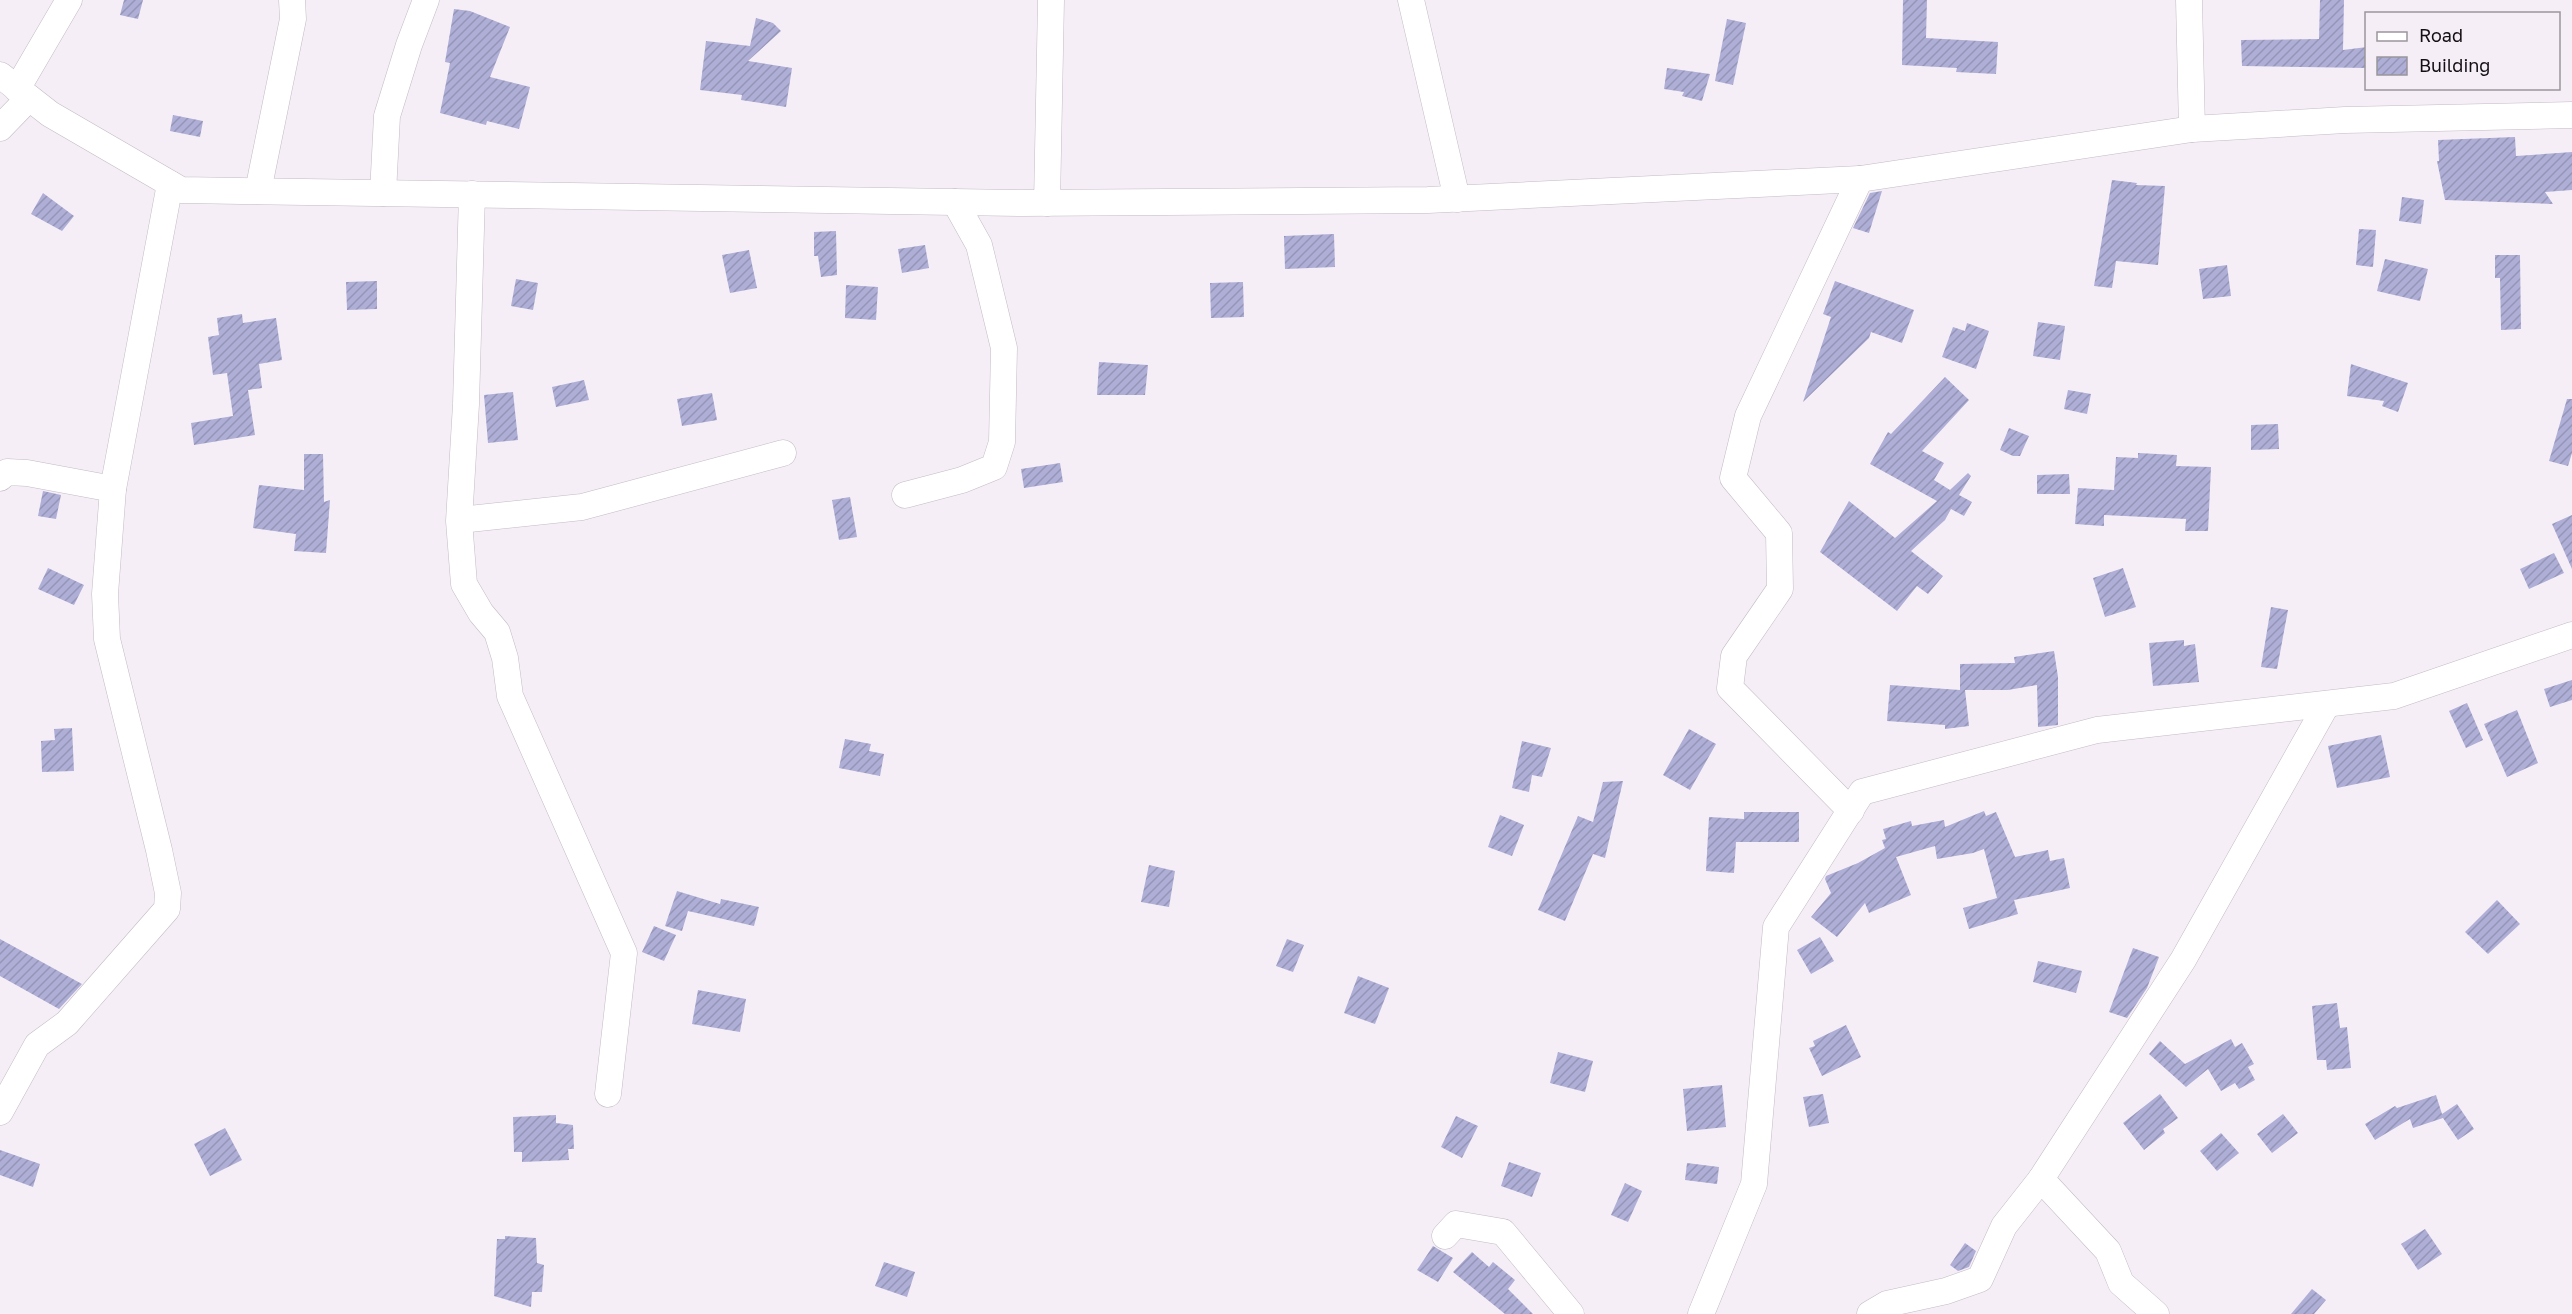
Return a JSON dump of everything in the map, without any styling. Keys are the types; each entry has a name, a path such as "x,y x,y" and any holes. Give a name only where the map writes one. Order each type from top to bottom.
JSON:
{"street":[{"path":"0,128 15,87 69,0"},
{"path":"258,191 293,19 292,0"},
{"path":"383,193 387,116 426,0"},
{"path":"1047,203 1051,0"},
{"path":"1411,0 1456,199"},
{"path":"2189,0 2192,129"},
{"path":"15,87 50,114 181,190 955,202 1456,199 1860,179 2192,129 2345,120 2572,115"},
{"path":"1851,811 1730,688 1734,656 1780,589 1779,533 1734,478 1748,416 1860,179"},
{"path":"0,1112 37,1045 67,1023 167,909 168,893 159,850 106,639 105,594 114,489 170,184"},
{"path":"472,194 460,520 464,584 497,632 505,658 510,696 624,954 608,1094"},
{"path":"905,495 962,480 994,467 1002,442 1004,348 979,245 955,202"},
{"path":"460,520 582,507 783,453"},
{"path":"0,478 8,472 27,473 114,489"},
{"path":"1701,1314 1754,1184 1776,927 1863,792 2097,730 2394,696 2572,635"},
{"path":"1870,1314 1887,1304 1946,1291 1980,1279 2004,1226 2041,1179 2183,960 2327,704"},
{"path":"2041,1179 2108,1251 2121,1283 2156,1314"},
{"path":"1445,1236 1456,1224 1503,1232 1571,1314"}],"building":[{"path":"124,0 143,0 138,19 120,15"},
{"path":"1903,0 1927,0 1926,38 1998,42 1996,74 1956,72 1957,68 1902,65"},
{"path":"2320,0 2344,0 2343,50 2365,47 2365,68 2242,66 2241,40 2319,39"},
{"path":"454,9 470,11 510,27 490,77 530,87 519,129 487,121 486,125 440,113 450,63 445,62"},
{"path":"756,18 773,23 781,31 748,61 792,68 786,107 741,100 742,95 700,90 706,41 750,46"},
{"path":"1727,19 1746,23 1733,85 1715,81"},
{"path":"1667,68 1710,74 1702,101 1682,96 1684,92 1664,89"},
{"path":"173,115 203,121 200,137 170,131"},
{"path":"2515,137 2516,156 2572,152 2572,190 2545,192 2553,204 2445,200 2437,161 2439,161 2438,140"},
{"path":"2112,180 2137,183 2136,185 2165,186 2158,265 2116,261 2112,288 2094,286"},
{"path":"1882,191 1869,233 1853,228 1870,193"},
{"path":"43,193 74,216 62,231 31,214"},
{"path":"2402,197 2424,200 2421,224 2399,221"},
{"path":"2359,229 2376,230 2373,267 2356,265"},
{"path":"836,231 837,275 821,277 818,256 814,256 814,232"},
{"path":"1334,234 1335,267 1285,269 1284,236"},
{"path":"925,245 929,268 902,273 898,249"},
{"path":"749,250 757,288 730,293 722,255"},
{"path":"2495,255 2520,255 2521,329 2501,330 2500,278 2495,278"},
{"path":"2385,259 2428,269 2420,301 2377,291"},
{"path":"2227,265 2231,296 2203,299 2199,269"},
{"path":"516,279 538,283 533,310 511,306"},
{"path":"377,281 377,309 347,310 346,282"},
{"path":"1835,281 1914,310 1902,343 1871,332 1869,338 1803,402 1831,317 1823,314"},
{"path":"1243,282 1244,317 1211,318 1210,283"},
{"path":"846,285 878,287 876,320 845,318"},
{"path":"242,314 243,323 276,318 282,360 259,364 262,388 248,390 255,435 194,445 191,423 233,416 227,373 213,375 208,337 219,335 217,318"},
{"path":"2038,322 2065,326 2060,360 2033,356"},
{"path":"1967,323 1989,331 1976,369 1942,357 1953,327 1965,331"},
{"path":"1099,362 1148,365 1145,395 1097,395"},
{"path":"2351,364 2408,383 2398,412 2382,406 2384,401 2347,396"},
{"path":"1945,377 1969,400 1922,451 1944,463 1934,480 1950,490 1968,473 1971,476 1959,495 1972,502 1964,516 1951,509 1945,520 1911,551 1943,576 1928,594 1917,586 1897,611 1820,552 1849,501 1895,538 1937,501 1870,464 1888,432 1891,434"},
{"path":"584,380 589,400 556,407 552,387"},
{"path":"2068,390 2091,394 2087,414 2064,409"},
{"path":"513,392 518,440 488,443 484,395"},
{"path":"712,393 717,420 682,426 677,399"},
{"path":"2567,399 2572,399 2572,453 2568,466 2549,461"},
{"path":"2278,424 2279,449 2251,450 2251,425"},
{"path":"2009,428 2029,436 2020,456 2013,456 2000,450"},
{"path":"2138,453 2177,455 2176,466 2211,467 2208,531 2185,531 2186,519 2104,515 2104,526 2075,524 2078,488 2114,490 2116,457 2138,458"},
{"path":"304,454 323,454 324,502 330,500 326,553 294,551 296,534 253,528 259,485 304,490"},
{"path":"1060,463 1063,482 1024,488 1021,469"},
{"path":"2069,474 2070,494 2037,494 2037,475"},
{"path":"43,491 61,495 56,519 38,516"},
{"path":"850,497 857,537 839,540 832,500"},
{"path":"2572,515 2572,569 2552,524"},
{"path":"2554,553 2564,573 2529,589 2520,569"},
{"path":"48,568 84,585 74,605 38,589"},
{"path":"2123,568 2136,607 2105,617 2093,578"},
{"path":"2271,607 2288,610 2277,669 2261,667"},
{"path":"2184,640 2184,646 2195,644 2199,682 2153,686 2149,643"},
{"path":"2054,651 2058,677 2058,725 2038,727 2037,685 2008,690 1965,690 1969,726 1945,729 1945,725 1887,721 1890,685 1960,690 1960,664 2015,663 2014,657"},
{"path":"2572,680 2572,700 2550,707 2544,689"},
{"path":"2467,703 2483,740 2466,748 2449,711"},
{"path":"2517,710 2538,763 2507,777 2484,724"},
{"path":"72,728 74,771 42,772 41,741 55,740 54,729"},
{"path":"1689,729 1716,744 1690,790 1663,775"},
{"path":"2381,735 2390,777 2337,788 2328,746"},
{"path":"845,739 871,744 869,751 884,754 880,776 839,768"},
{"path":"1522,741 1551,748 1542,777 1532,775 1529,792 1512,788"},
{"path":"1623,781 1605,858 1593,854 1565,921 1538,910 1578,816 1593,822 1603,782"},
{"path":"1984,811 1986,816 1996,812 2015,857 2048,850 2050,861 2064,858 2070,888 2014,900 2018,914 1969,929 1963,908 1997,898 1984,849 1937,859 1935,846 1896,857 1911,895 1869,913 1865,903 1837,937 1811,917 1831,893 1825,879 1826,876 1858,863 1885,848 1882,840 1886,839 1883,829 1911,821 1912,826 1944,820 1945,827"},
{"path":"1744,812 1799,812 1799,842 1736,842 1734,873 1706,871 1709,817 1744,819"},
{"path":"1500,815 1524,825 1512,856 1488,847"},
{"path":"1149,865 1175,871 1169,907 1141,902"},
{"path":"677,891 720,904 721,899 759,907 754,926 688,911 682,931 665,926"},
{"path":"2497,900 2520,924 2488,954 2465,932"},
{"path":"654,926 676,935 664,961 642,952"},
{"path":"1820,937 1834,961 1811,974 1797,950"},
{"path":"0,939 82,984 59,1009 0,976"},
{"path":"1287,939 1304,945 1293,972 1276,966"},
{"path":"2133,948 2159,957 2147,988 2127,1018 2109,1012"},
{"path":"2038,961 2082,971 2076,993 2033,982"},
{"path":"1358,976 1389,988 1375,1024 1344,1013"},
{"path":"698,990 746,999 740,1032 692,1024"},
{"path":"2337,1003 2340,1028 2347,1027 2351,1068 2327,1070 2326,1060 2317,1060 2312,1006"},
{"path":"1846,1025 1861,1057 1822,1076 1809,1048 1815,1046 1813,1041"},
{"path":"2231,1039 2235,1047 2242,1043 2254,1064 2248,1067 2255,1080 2239,1089 2235,1083 2221,1091 2208,1069 2186,1087 2149,1054 2160,1041 2185,1064"},
{"path":"1558,1052 1593,1061 1585,1092 1550,1083"},
{"path":"1722,1085 1726,1127 1687,1131 1683,1089"},
{"path":"1823,1094 1829,1123 1809,1127 1803,1097"},
{"path":"2160,1094 2178,1118 2163,1129 2165,1133 2144,1150 2123,1123"},
{"path":"2436,1095 2442,1114 2457,1104 2474,1129 2458,1140 2443,1118 2413,1128 2410,1119 2375,1140 2365,1124 2395,1106 2397,1108"},
{"path":"2283,1114 2298,1133 2272,1153 2257,1134"},
{"path":"556,1115 556,1123 573,1125 574,1149 568,1149 569,1160 522,1162 522,1152 514,1152 513,1117"},
{"path":"1456,1116 1478,1126 1462,1158 1441,1147"},
{"path":"225,1128 242,1160 210,1176 194,1144"},
{"path":"2221,1133 2239,1153 2217,1171 2200,1151"},
{"path":"0,1150 40,1164 33,1187 0,1175"},
{"path":"1509,1162 1541,1173 1532,1197 1501,1186"},
{"path":"1687,1163 1719,1167 1717,1184 1685,1180"},
{"path":"1625,1183 1642,1191 1628,1222 1611,1215"},
{"path":"2425,1229 2442,1254 2418,1270 2401,1244"},
{"path":"505,1236 536,1238 537,1263 544,1265 542,1292 532,1292 531,1307 494,1296 497,1239 505,1239"},
{"path":"1965,1243 1976,1251 1969,1267 1958,1271 1950,1265"},
{"path":"1433,1246 1453,1258 1438,1282 1417,1270"},
{"path":"1472,1252 1489,1267 1493,1262 1515,1280 1508,1289 1533,1314 1505,1314 1453,1272"},
{"path":"884,1262 915,1272 907,1297 875,1286"},
{"path":"2312,1289 2326,1300 2314,1314 2291,1314"}]}
